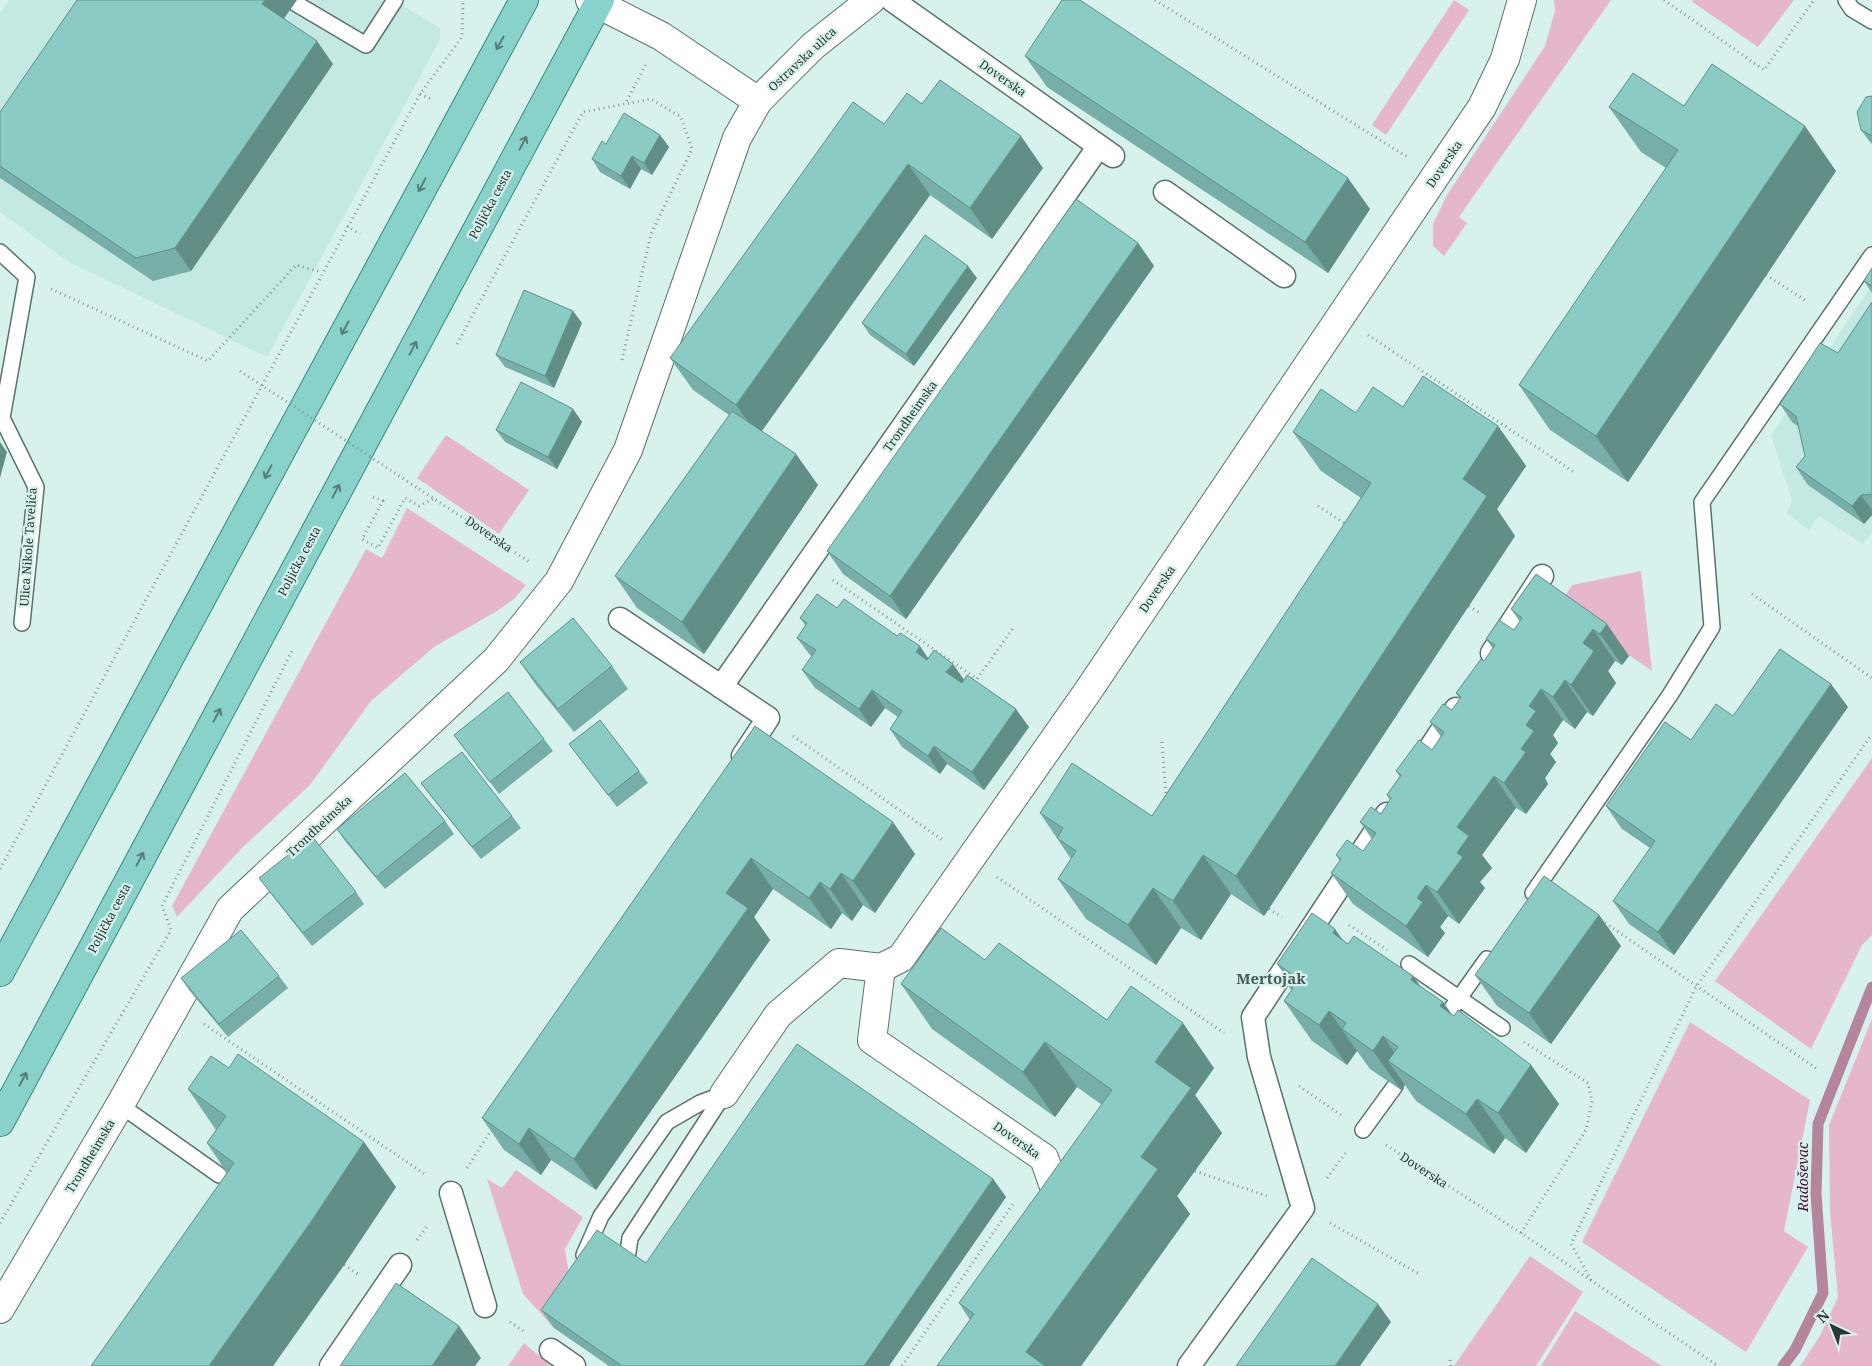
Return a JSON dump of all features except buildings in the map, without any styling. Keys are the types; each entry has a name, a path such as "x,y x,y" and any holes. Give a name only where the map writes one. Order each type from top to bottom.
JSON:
{"main road":[{"path":"0,972 524,0"},
{"name":"Poljička cesta","path":"0,1122 596,1"}],"street":[{"name":"Ostravska ulica","path":"758,101 813,46 871,0"},
{"name":"Doverska","path":"892,0 1106,151"},
{"name":"Doverska","path":"1035,1227 1057,1195 1044,1158 872,1040 881,968 901,958 972,860 1342,317 1482,107 1505,59 1522,0"},
{"path":"596,1 661,36 758,101"},
{"name":"Trondheimska","path":"0,1309 177,1006 230,909 496,660 559,581 628,450 737,138 758,101"},
{"name":"Trondheimska","path":"721,687 1106,151"},
{"path":"1165,192 1284,276"},
{"path":"1189,1366 1303,1208 1259,1057 1253,1017 1542,576"},
{"path":"620,619 768,718 729,776"},
{"path":"724,1094 778,1015 839,963 881,968"},
{"path":"451,1193 485,1306"},
{"path":"331,1366 400,1265"},
{"path":"551,1350 574,1366"}],"lane":[{"path":"295,3 366,45 395,0"},
{"path":"1846,0 1852,9 1872,21"},
{"path":"0,252 27,277"},
{"path":"1526,903 1670,695 1712,627 1702,502 1872,255"},
{"name":"Ulica Nikole Tavelića","path":"22,623 36,487 2,418 27,277"},
{"path":"1442,1022 1493,950"},
{"path":"1409,964 1502,1028"},
{"path":"1363,1130 1395,1086"},
{"path":"627,1259 630,1238 724,1094"},
{"path":"590,1273 583,1256 602,1216 667,1122 700,1103 724,1094"},
{"path":"120,1105 219,1175"}],"path":[{"path":"0,869 420,94 462,38 463,0"},
{"path":"1155,0 1436,175"},
{"path":"1664,0 1764,70 1814,0"},
{"path":"625,104 661,36"},
{"path":"420,94 438,103"},
{"path":"454,348 583,112 651,99 681,117 692,149 651,234 621,364"},
{"path":"347,226 365,237"},
{"path":"27,277 208,361 296,265 322,272"},
{"path":"1766,274 1829,317"},
{"path":"1342,317 1574,472"},
{"name":"Doverska","path":"240,371 419,489 436,498 559,581"},
{"path":"388,471 392,462"},
{"path":"369,504 378,488"},
{"path":"373,497 383,501 362,539 378,548 405,498 419,506 436,498"},
{"path":"1318,506 1350,527"},
{"path":"1752,594 1872,678"},
{"path":"860,599 977,679 1013,628"},
{"path":"0,1223 171,930 162,906 298,640"},
{"name":"Doverska","path":"768,718 1363,1130 1522,1233 1718,1366"},
{"path":"1592,1280 1571,1244 1696,987 1872,734"},
{"path":"1162,742 1166,801"},
{"path":"1325,909 1409,964"},
{"path":"1596,916 1817,1069"},
{"path":"177,1006 451,1193"},
{"path":"1502,1028 1588,1083 1592,1101 1586,1130 1522,1233"},
{"path":"1303,1208 1363,1130"},
{"path":"902,1366 1044,1158"},
{"path":"1195,1171 1303,1208 1421,1275"},
{"path":"485,1306 551,1350"},
{"path":"1450,1360 1451,1366"}],"shaded area":[{"path":"9,0 393,0 440,28 440,40 267,357 69,262 0,212 0,13"},
{"path":"1454,0 1469,10 1386,135 1372,125"},
{"path":"1554,0 1611,0 1459,217 1467,223 1444,256 1433,246 1433,224 1447,195 1545,46 1555,11"},
{"path":"1794,0 1758,47 1691,1"},
{"path":"1872,285 1872,533 1863,544 1819,516 1809,530 1786,513 1792,501 1771,435"},
{"path":"446,435 529,490 499,534 417,478"},
{"path":"407,508 526,585 514,599 497,611 434,647 371,701 310,785 244,846 177,917 172,906 366,549 382,558"},
{"path":"1641,571 1652,671 1558,606 1572,585"},
{"path":"1872,758 1872,935 1862,945 1811,1049 1715,981"},
{"path":"1872,1019 1872,1366 1800,1366 1820,1336 1838,1297 1830,1212 1829,1125"},
{"path":"1690,1022 1810,1100 1784,1231 1808,1247 1746,1352 1582,1242"},
{"path":"516,1170 583,1217 565,1249 573,1301 554,1328 523,1294 487,1179 502,1188"},
{"path":"1530,1256 1583,1292 1536,1366 1454,1366"},
{"path":"1575,1311 1662,1366 1541,1366"},
{"path":"524,1343 551,1366 508,1366"}],"waterway":[{"name":"Radoševac","path":"1783,1366 1795,1350 1823,1293 1816,1194 1818,1124 1872,987"}],"district":[{"name":"Mertojak","path":"1271,978"}]}
